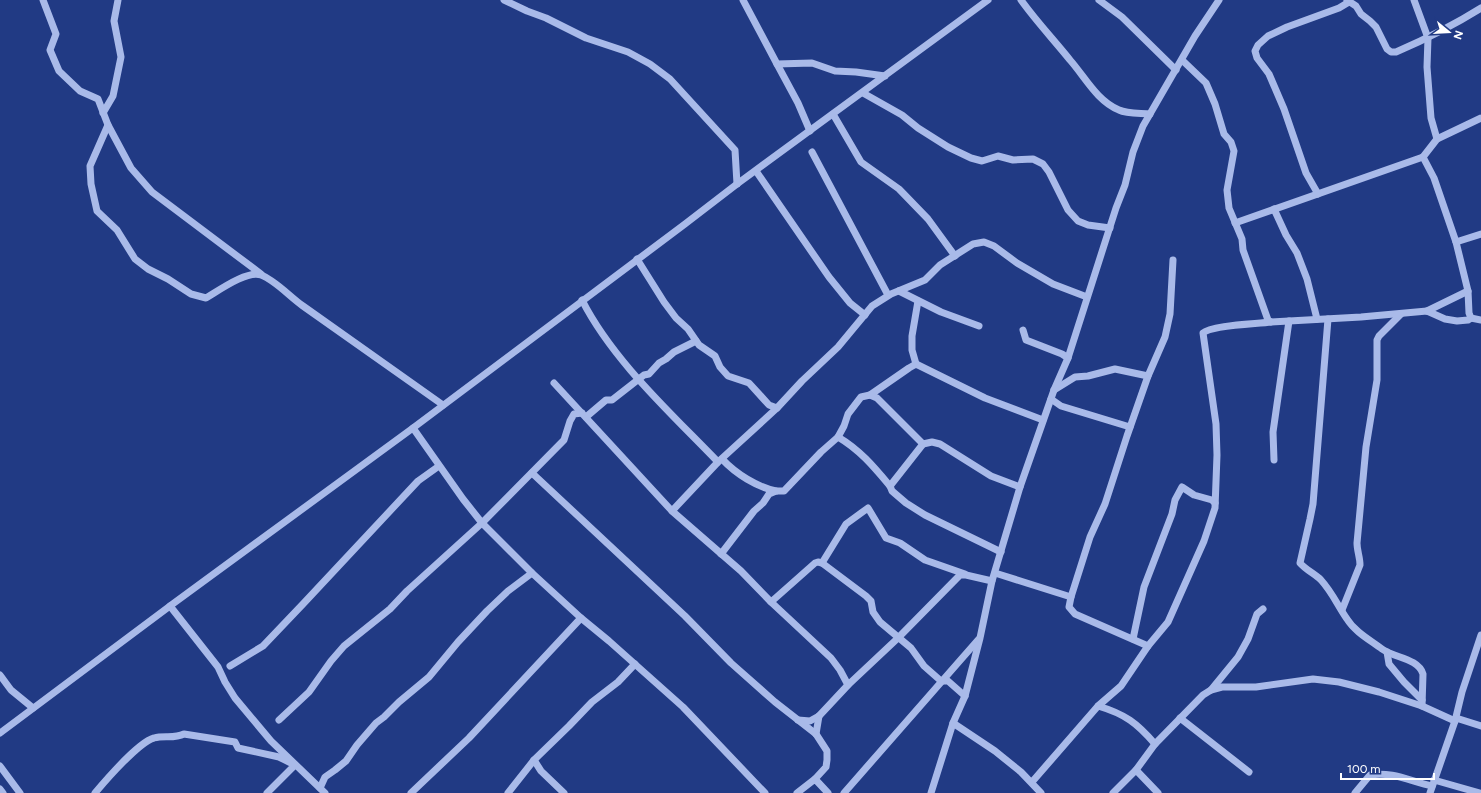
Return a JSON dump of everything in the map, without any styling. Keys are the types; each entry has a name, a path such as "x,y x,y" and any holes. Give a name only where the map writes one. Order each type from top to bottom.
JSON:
{"street":[{"path":"43,0 56,34 50,50 59,71 80,91 98,99 108,125 131,168 152,192 272,281 300,305 443,405"},
{"path":"103,113 113,96 121,57 114,21 118,0"},
{"path":"504,0 546,18 586,38 628,52 650,64 670,79 735,150 737,184"},
{"path":"743,0 798,103 810,132"},
{"path":"0,733 443,405 737,184 810,132 988,0"},
{"path":"1021,0 1030,14 1040,24 1092,88 1109,105 1121,111 1150,114"},
{"path":"1099,0 1122,17 1176,70"},
{"path":"931,793 953,723 965,696 980,638 992,582 1020,487 1054,390 1068,358 1125,185 1133,152 1143,126 1219,0"},
{"path":"1414,0 1428,38 1427,67 1431,118 1437,138"},
{"path":"1318,194 1306,174 1286,116 1269,74 1257,58 1256,51 1258,44 1268,36 1287,27 1339,8 1348,1 1356,6 1361,14 1370,20 1376,27 1387,48 1391,52 1396,52 1455,25 1481,8"},
{"path":"1182,60 1206,83 1215,104 1224,134 1231,142 1234,151 1227,190 1229,208 1242,239 1243,250 1250,267 1261,305 1268,320 1271,322"},
{"path":"776,64 812,63 835,71 885,76"},
{"path":"863,93 902,116 948,147 971,158 982,161 998,156 1013,160 1033,159 1043,164 1050,172 1068,210 1078,221 1088,225 1110,228"},
{"path":"834,114 861,162 899,189 928,218 955,256"},
{"path":"1235,223 1423,157 1437,138 1481,118"},
{"path":"108,125 90,166 91,184 97,211 117,230 135,259 148,269 168,279 191,294 206,298 235,281 251,275 261,274"},
{"path":"812,152 888,296"},
{"path":"1423,157 1434,178 1456,242 1468,291 1469,313 1472,318"},
{"path":"756,171 804,241 815,254 829,277 850,303 865,315"},
{"path":"1274,209 1286,235 1297,253 1307,279 1317,319"},
{"path":"1456,242 1481,234"},
{"path":"672,511 720,461 838,347 872,306 888,296 925,280 940,265 972,244 984,242 994,246 1017,263 1053,284 1087,297"},
{"path":"637,259 664,302 699,345 715,356 720,367 728,376 749,383 769,405 776,408"},
{"path":"1148,646 1075,614 1069,607 1090,537 1105,504 1148,376 1165,337 1170,314 1173,260"},
{"path":"899,291 941,312 979,326"},
{"path":"1032,782 1098,706 1120,686 1148,646 1168,622 1204,541 1215,508 1217,455 1216,424 1212,386 1203,333 1206,330 1217,327 1427,311 1468,291"},
{"path":"582,300 594,323 618,356 639,379 720,461 765,489 784,491 821,452 838,437 848,414 861,397 870,395 916,364"},
{"path":"918,301 916,320 912,336 912,350 916,364 985,398 1043,420"},
{"path":"1427,311 1445,319 1457,321 1472,318 1481,320"},
{"path":"1342,610 1360,565 1357,543 1366,447 1377,380 1377,340 1379,336 1401,314"},
{"path":"1328,319 1313,504 1299,560 1302,565 1322,581 1347,619 1356,629 1387,652 1409,661 1422,669 1422,703"},
{"path":"1274,460 1273,432 1289,321"},
{"path":"1023,330 1026,340 1062,354 1068,358"},
{"path":"279,720 309,692 331,661 344,646 390,609 407,591 482,523 564,440 570,421 574,414 584,415 606,400 612,400 639,379 649,374 659,363 674,352 696,341"},
{"path":"1054,390 1075,377 1088,376 1115,369 1148,376"},
{"path":"554,383 672,511 741,571 830,658 840,670 848,685"},
{"path":"870,395 877,398 923,444"},
{"path":"1051,399 1061,406 1130,427"},
{"path":"412,428 482,523 532,573 581,618 683,707 765,793"},
{"path":"838,437 851,445 867,459 890,486 892,491 906,503 925,515 1001,552"},
{"path":"890,486 893,480 923,444 932,442 940,444 991,476 1020,487"},
{"path":"230,666 263,646 304,604 418,480 439,466"},
{"path":"532,473 680,611 731,663 774,702 816,734 827,752 828,760 826,767 815,779 797,793"},
{"path":"1133,639 1144,587 1172,514 1175,500 1182,487 1194,495 1212,500 1215,503"},
{"path":"722,554 754,511 763,503 769,494 776,491"},
{"path":"822,563 846,524 868,508 886,538 900,543 925,560 992,582"},
{"path":"771,602 815,563 822,563 866,596 871,602 873,612 880,622 910,648 924,666 941,681 948,681 965,696"},
{"path":"322,791 325,777 346,761 357,745 376,723 429,677 458,642 487,611 508,591 532,573"},
{"path":"995,573 1071,597"},
{"path":"798,720 810,721 819,716 848,685 898,638 954,580 960,575 966,574"},
{"path":"170,606 218,667 235,698 271,741 322,791"},
{"path":"1211,690 1238,658 1248,639 1257,614 1263,609"},
{"path":"411,793 469,738 581,618"},
{"path":"1432,786 1455,720 1462,692 1481,635"},
{"path":"844,793 980,638"},
{"path":"1387,652 1389,664 1422,703"},
{"path":"508,793 534,760 592,702 618,682 635,664"},
{"path":"0,675 11,690 33,708"},
{"path":"1113,793 1136,770 1155,744 1203,695 1211,690 1222,687 1256,687 1313,679 1339,682 1422,703 1455,720 1481,726"},
{"path":"1098,706 1128,718 1141,728 1155,744"},
{"path":"816,734 819,716"},
{"path":"1180,718 1249,772"},
{"path":"953,723 995,751 1032,782 1041,793"},
{"path":"95,793 108,777 139,748 154,738 178,737 184,734 227,740 235,742 238,748 279,756 295,765"},
{"path":"534,760 540,771 564,793"},
{"path":"267,793 295,765"},
{"path":"0,766 20,793"},
{"path":"1136,770 1158,793"},
{"path":"1355,793 1370,775 1378,774 1396,776 1432,786 1480,793"},
{"path":"815,779 828,793"},
{"path":"0,789 3,793"}]}
